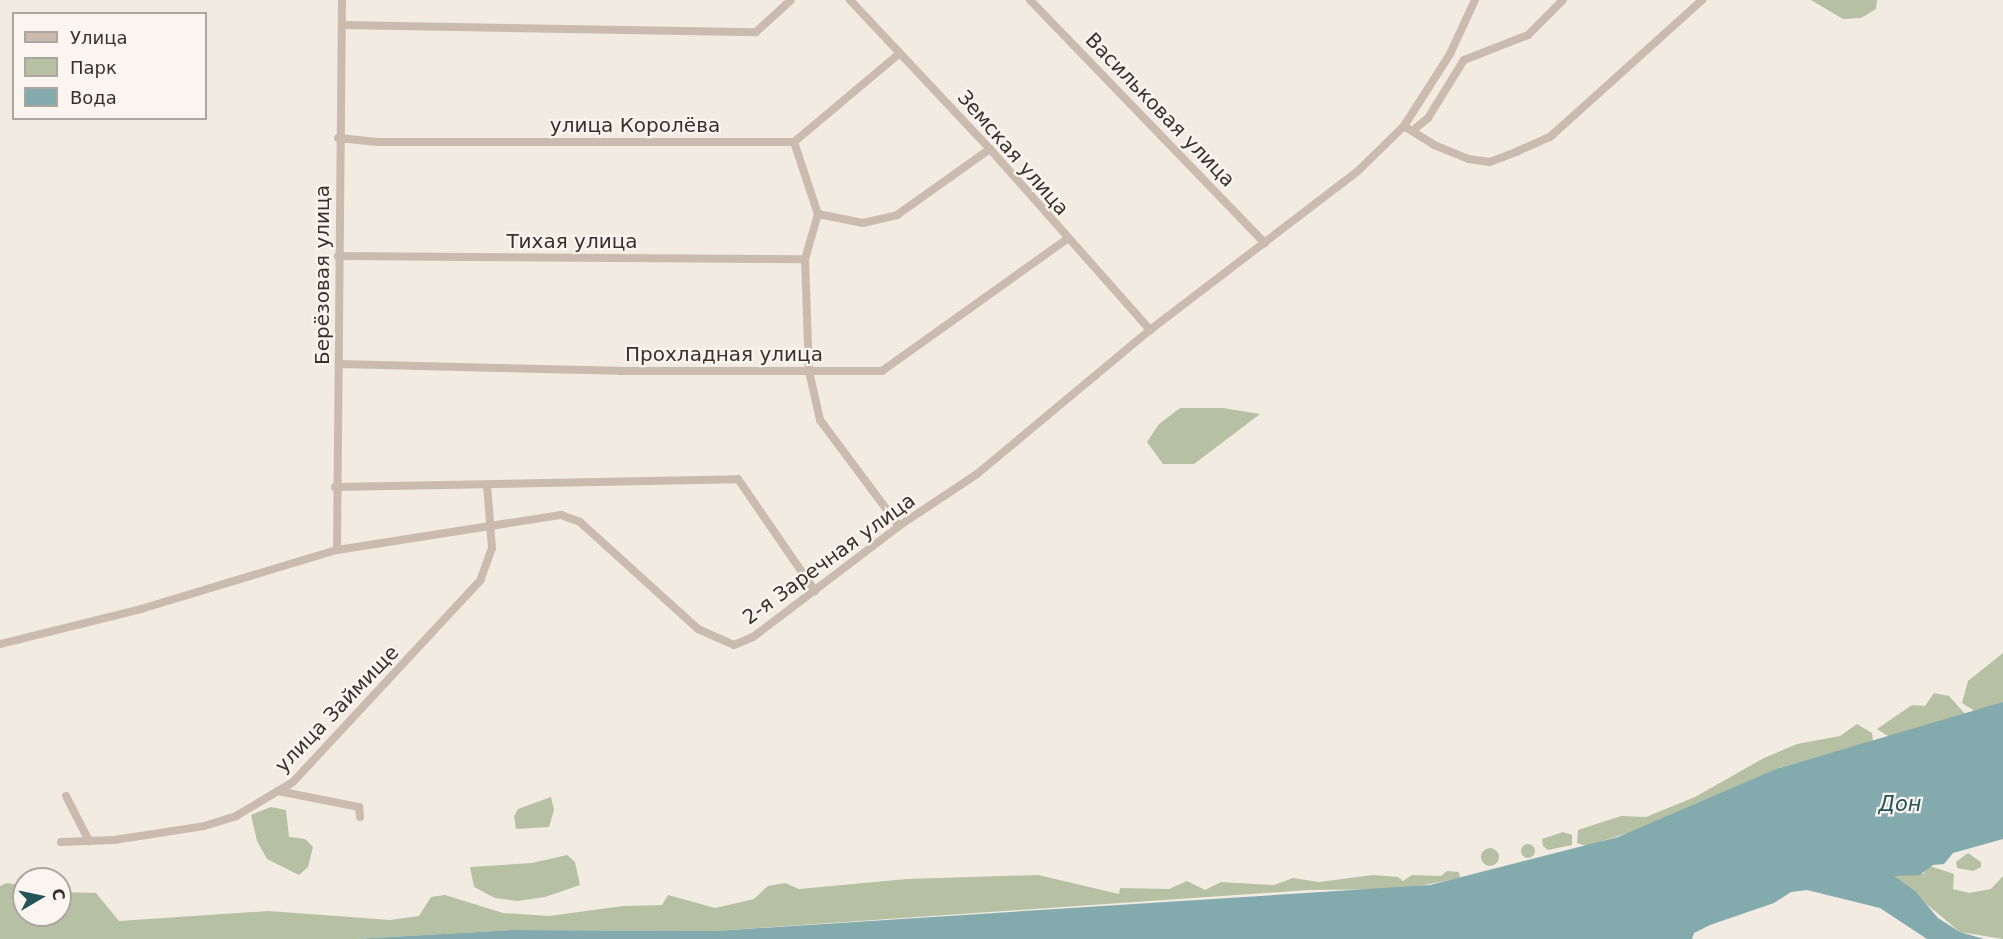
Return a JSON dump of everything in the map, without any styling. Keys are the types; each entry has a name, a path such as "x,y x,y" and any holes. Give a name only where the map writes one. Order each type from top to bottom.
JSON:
{"street":[{"name":"Берёзовая улица","path":"337,550 335,487 339,364 338,138 342,0"},
{"path":"342,26 756,32 791,0"},
{"name":"Земская улица","path":"850,0 990,149 1067,239 1150,330"},
{"name":"Васильковая улица","path":"1030,0 1265,243"},
{"path":"1408,129 1450,54 1475,0"},
{"path":"1408,129 1428,118 1464,60 1528,35 1563,0"},
{"path":"1408,129 1468,159 1490,162 1550,137 1702,0"},
{"path":"899,526 820,420 809,371 805,260 818,214 794,142 900,52"},
{"name":"2-я Заречная улица","path":"0,644 141,609 337,550 561,515 580,522 698,630 734,645 753,637 899,526 976,474 1150,330 1359,170 1408,129"},
{"name":"улица Королёва","path":"338,138 378,142 794,142"},
{"path":"818,214 863,223 897,214 990,149"},
{"name":"Прохладная улица","path":"339,364 882,371 1067,239"},
{"name":"Тихая улица","path":"338,256 805,260"},
{"path":"335,487 738,478 815,591"},
{"name":"улица Займище","path":"61,842 89,841 204,826 236,816 294,782 480,581 492,548 493,527 487,485"},
{"path":"278,791 359,807 360,817"},
{"path":"66,796 89,841"}],"green space":[{"path":"1811,0 1877,0 1876,9 1861,18 1843,19"},
{"path":"1180,408 1223,408 1260,414 1194,464 1163,464 1147,442 1159,424"},
{"path":"2003,653 2003,702 1976,712 1962,703 1968,681"},
{"path":"1934,693 1949,696 1967,716 1896,741 1877,729 1912,705 1925,706"},
{"path":"1857,724 1872,733 1873,741 1779,768 1628,833 1586,846 1577,843 1578,830 1621,816 1646,817 1695,797 1764,758 1797,744 1840,736"},
{"path":"551,797 554,810 549,827 516,829 514,816 518,809"},
{"path":"271,807 286,810 289,837 305,839 313,847 308,867 299,875 267,859 257,841 251,815"},
{"path":"1563,832 1572,835 1572,845 1548,850 1543,846 1542,839"},
{"path":"1525,844 1531,844 1535,851 1531,858 1525,858 1521,854 1521,848"},
{"path":"1486,848 1494,848 1499,853 1497,864 1486,866 1481,861 1481,853"},
{"path":"1968,853 1981,862 1981,867 1973,871 1957,868 1956,862"},
{"path":"567,855 575,862 580,885 545,897 517,901 495,898 474,887 470,867 532,863"},
{"path":"1930,866 1954,874 1953,889 1969,893 1991,889 2003,876 2003,939 1960,932 1894,877 1899,873 1923,874"},
{"path":"1447,871 1459,872 1460,878 1404,889 1309,890 713,931 513,930 354,939 0,939 0,886 7,883 12,884 12,927 72,927 72,892 96,893 119,921 269,911 390,920 419,916 431,897 445,895 503,913 549,916 623,906 662,905 668,895 715,908 754,899 768,886 785,883 799,889 907,879 1038,875 1119,894 1120,888 1169,889 1187,881 1205,890 1221,882 1274,885 1293,878 1319,882 1373,875 1398,877 1403,881 1412,875 1441,876"}],"water":[{"name":"Дон","path":"2003,702 2003,839 1953,853 1944,864 1933,865 1920,875 1894,876 1915,891 1938,918 1960,932 1984,939 1927,939 1880,908 1807,890 1791,892 1774,903 1710,925 1694,933 1692,939 354,939 513,930 714,931 1430,885 1618,837 1776,769"}]}
